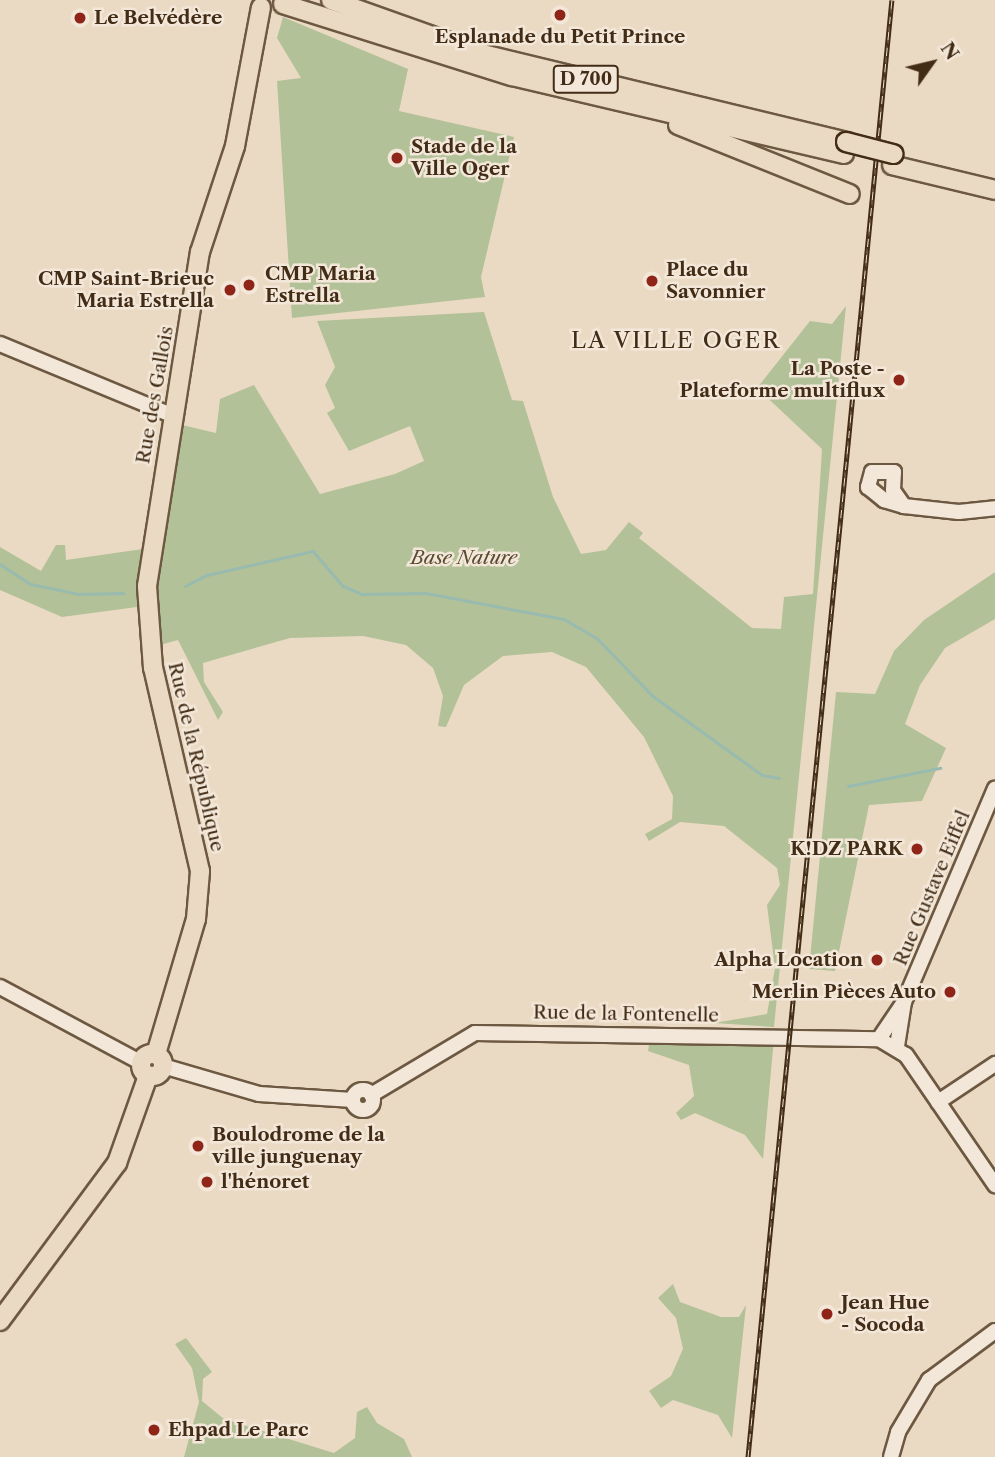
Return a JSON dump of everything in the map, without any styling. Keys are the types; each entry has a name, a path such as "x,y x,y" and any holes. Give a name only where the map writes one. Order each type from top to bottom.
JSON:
{"main road":[{"name":"D 700","path":"331,0 483,54 892,160 995,190"},
{"name":"D 700","path":"286,2 447,58 622,103 845,148"},
{"path":"254,3 286,2"},
{"name":"Rue des Gallois","path":"147,588 200,252 235,146 254,3"},
{"path":"622,103 850,194"},
{"name":"D 700","path":"892,160 995,178"},
{"name":"Rue de la République","path":"0,1321 117,1163 152,1065 196,919 200,870 153,668 147,588"}],"street":[{"path":"0,344 174,416"},
{"path":"904,506 995,508"},
{"name":"Rue Gustave Eiffel","path":"879,1039 904,1002 995,789"},
{"path":"0,987 152,1065"},
{"name":"Rue Gustave Eiffel","path":"897,1045 904,1002"},
{"name":"Rue de la Fontenelle","path":"152,1065 259,1094 353,1100 360,1090 372,1095 475,1033 879,1039 897,1045"},
{"path":"897,1045 995,1185"},
{"path":"938,1102 995,1064"},
{"path":"891,1457 898,1432 929,1380 995,1331"}],"green space":[{"name":"Stade de la Ville Oger","path":"283,17 408,69 399,111 514,137 481,277 485,297 292,318 277,81 301,78 277,38"},
{"name":"Base Nature","path":"846,306 774,1027 714,1023 767,1014 775,968 767,905 780,885 777,868 724,826 680,822 649,841 645,834 672,819 673,796 644,737 586,667 552,652 503,656 464,685 446,727 438,726 443,696 433,668 406,645 363,636 290,638 203,663 204,682 223,712 218,720 178,640 160,645 157,574 182,425 216,433 220,399 254,385 320,494 395,474 424,461 410,426 349,451 327,413 335,408 325,385 335,367 317,321 484,312 512,400 523,401 553,497 581,554 606,550 629,522 643,533 639,538 752,628 781,629 784,597 813,594 822,449 757,388 810,321 832,324"},
{"path":"56,545 65,545 66,560 143,549 137,607 62,617 0,590 0,547 41,571"},
{"path":"995,572 995,619 945,648 920,685 905,724 946,748 922,801 869,805 835,971 809,969 836,692 875,694 894,651 924,620"},
{"path":"774,1038 763,1159 745,1135 695,1113 681,1120 676,1113 694,1096 689,1065 648,1051 649,1045"},
{"path":"673,1284 680,1302 721,1317 739,1317 746,1305 732,1438 718,1415 673,1400 661,1408 649,1391 671,1376 683,1349 676,1318 658,1298"},
{"path":"186,1338 212,1372 203,1379 202,1401 224,1419 334,1453 355,1438 357,1412 367,1407 377,1423 404,1439 412,1457 184,1457 199,1402 192,1368 175,1344"}],"waterway":[{"path":"185,586 207,575 313,551 343,586 362,594 426,593 564,619 597,638 653,696 762,775 779,778"},
{"path":"0,564 31,584 79,594 123,593"},
{"path":"848,786 940,768"}],"railway":[{"path":"748,1457 892,0"}],"place":[{"name":"Esplanade du Petit Prince","path":"560,15"},
{"name":"Le Belvédère","path":"80,18"},
{"name":"Stade de la Ville Oger","path":"397,158"},
{"name":"Place du Savonnier","path":"652,281"},
{"name":"CMP Maria Estrella","path":"249,285"},
{"name":"CMP Saint-Brieuc Maria Estrella","path":"230,290"},
{"name":"La Poste - Plateforme multiflux","path":"899,380"},
{"name":"K!DZ PARK","path":"917,849"},
{"name":"Alpha Location","path":"877,960"},
{"name":"Merlin Pièces Auto","path":"950,992"},
{"name":"Boulodrome de la ville junguenay","path":"198,1146"},
{"name":"l'hénoret","path":"207,1182"},
{"name":"Jean Hue - Socoda","path":"827,1314"},
{"name":"Ehpad Le Parc","path":"154,1430"}],"district":[{"name":"LA VILLE OGER","path":"676,340"}]}
